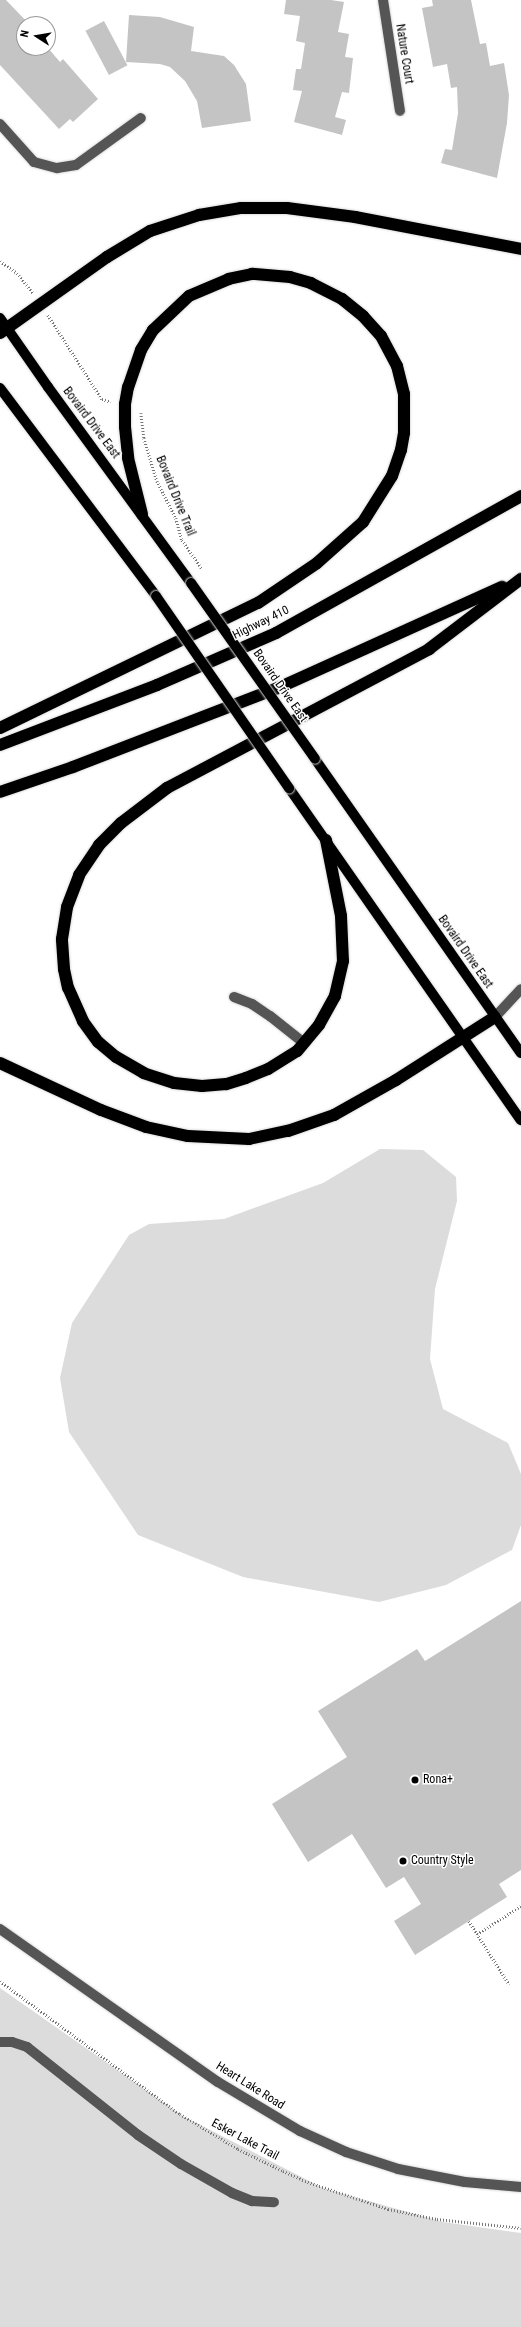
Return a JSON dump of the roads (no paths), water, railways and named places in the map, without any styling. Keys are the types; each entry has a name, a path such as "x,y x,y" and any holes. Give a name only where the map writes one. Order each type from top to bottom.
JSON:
{"highway":[{"path":"2,326 107,257 150,231 200,215 241,208 287,208 355,217 521,249"},
{"path":"0,728 258,603 317,563 363,522 392,476 401,450 404,433 404,394 397,366 381,336 363,316 342,299 311,283 290,277 252,274 229,279 189,296 153,330 141,350 128,387 125,404 125,427 128,458 142,514"},
{"name":"Highway 410","path":"0,745 157,685 276,633 521,496"},
{"path":"0,792 73,767 278,688 521,579"},
{"path":"326,840 341,916 342,961 335,996 319,1025 297,1051 263,1071 226,1084 202,1086 174,1083 144,1073 116,1057 98,1042 83,1022 68,988 64,969 62,939 67,907 79,874 99,845 121,823 167,788 429,649 521,579"},
{"path":"0,1063 101,1110 146,1127 188,1136 249,1140 288,1131 334,1115 495,1017"}],"main road":[{"name":"Bovaird Drive East","path":"2,326 142,514 316,759 521,1053"},
{"path":"0,388 4,397 156,596 521,1120"}],"street":[{"name":"Nature Court","path":"383,0 400,111"},
{"path":"0,124 34,162 57,168 76,166 141,118"},
{"path":"495,1017 521,989"},
{"path":"234,997 252,1004 270,1016 304,1043"},
{"name":"Heart Lake Road","path":"0,1929 218,2082 300,2131 346,2152 398,2169 465,2182 521,2187"},
{"path":"0,2042 12,2042 27,2047 138,2135 181,2164 239,2196 252,2201 274,2202"}],"place":[{"name":"Rona+","path":"415,1780"},
{"name":"Country Style","path":"403,1861"}]}
